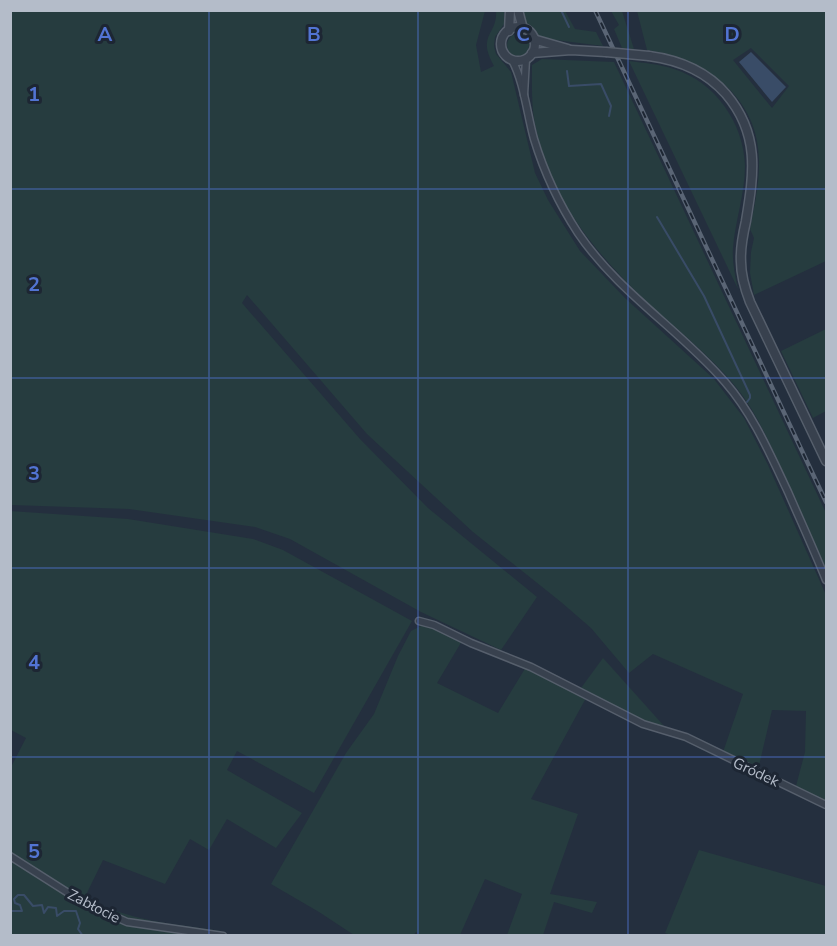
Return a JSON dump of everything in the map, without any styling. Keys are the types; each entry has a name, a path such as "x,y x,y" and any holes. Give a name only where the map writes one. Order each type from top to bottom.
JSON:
{"street":[{"path":"510,10 508,30 501,40 501,46 507,57 512,60 522,61 529,56 571,50 649,56 686,64 713,81 732,102 746,126 751,145 753,168 742,248 743,281 750,302 826,461"},
{"path":"518,10 523,29 533,39 571,50"},
{"path":"508,30 523,29"},
{"path":"524,95 533,39"},
{"path":"512,60 524,95 540,157 569,218 607,270 699,356 735,394 766,445 826,580"},
{"name":"Gródek","path":"419,621 434,625 471,643 531,667 643,724 686,737 826,805"},
{"name":"Zabłocie","path":"10,856 84,903 127,922 223,936"}],"green space":[{"path":"10,11 485,11 476,45 481,72 494,66 489,55 487,41 496,19 496,11 504,11 504,24 495,37 494,46 496,54 511,72 535,173 548,200 580,251 625,298 714,379 744,418 768,465 826,595 826,801 796,786 805,752 806,711 772,710 758,770 723,752 743,694 653,654 629,673 591,628 473,532 367,434 247,295 242,303 360,439 428,508 537,597 501,650 421,612 290,539 255,527 129,509 11,505"},
{"path":"521,11 565,11 575,29 596,32 603,46 540,38 523,21"},
{"path":"611,11 622,11 634,49 622,48 614,29 619,25"},
{"path":"637,11 826,11 826,261 754,295 750,273 754,238 750,229 759,165 757,141 751,120 740,102 726,86 709,73 690,62 647,50","holes":["751,48 789,86 772,108 733,60"]},
{"path":"518,34 526,37 529,45 526,53 518,56 510,53 507,45 510,37"},
{"path":"542,59 614,62 826,513 826,570 768,440 744,397 715,364 611,266 579,226 565,204 544,158 534,116 532,65"},
{"path":"629,61 663,66 689,75 714,94 733,120 743,150 745,166 733,248 733,263 738,289"},
{"path":"826,329 826,411 813,418 781,351"},
{"path":"10,511 128,519 253,539 283,550 412,621 314,793 237,751 227,770 302,813 276,848 227,819 209,850 190,839 165,884 103,860 85,897 134,916 221,931 220,935 11,935 11,767 26,738 11,730"},
{"path":"425,624 462,641 437,683 498,713 526,667 586,698 531,799 578,814 550,894 597,902 592,913 554,902 543,935 507,935 522,894 485,879 460,935 421,935 416,932 414,935 354,935 271,884 346,753 374,714 411,631"},
{"path":"603,658 664,726 651,725 581,688"},
{"path":"699,850 826,886 826,935 674,936 665,933"}],"water":[{"path":"751,52 786,87 772,102 739,62"}],"waterway":[{"path":"561,10 569,27"},
{"path":"567,71 569,86 601,84 611,106 609,116"},
{"path":"657,217 704,296 750,395 747,402"},
{"path":"10,911 22,911 20,905 15,903 14,899 18,895 24,895 33,906 42,905 44,913 48,907 56,908 57,916 64,911 76,911 80,923 78,929 83,936"}],"railway":[{"path":"595,10 826,502"}]}
